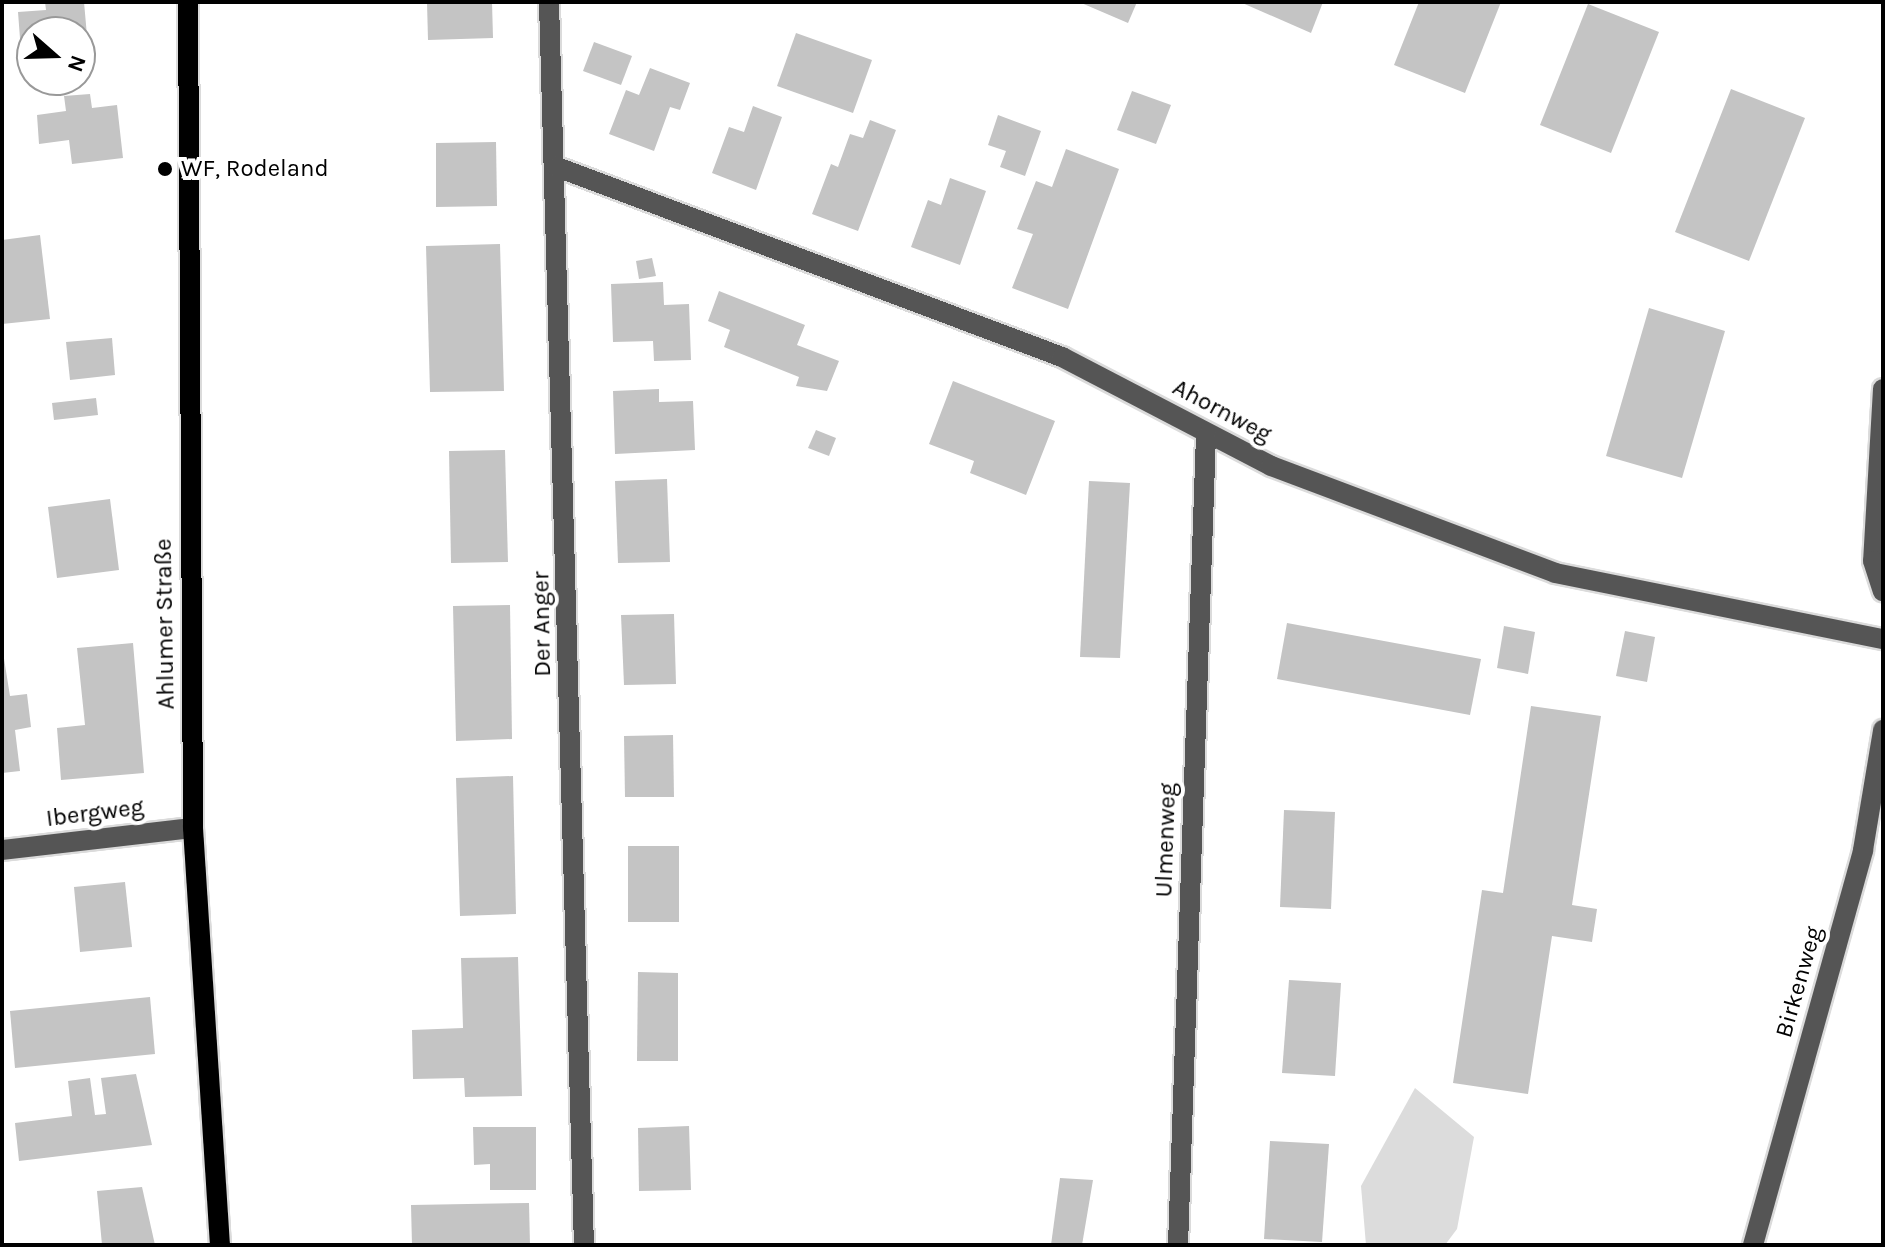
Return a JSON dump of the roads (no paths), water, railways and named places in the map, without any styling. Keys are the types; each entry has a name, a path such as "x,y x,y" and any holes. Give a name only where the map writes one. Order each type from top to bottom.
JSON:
{"main road":[{"name":"Ahlumer Straße","path":"188,2 193,828 220,1245"}],"street":[{"name":"Der Anger","path":"549,2 557,167 584,1245"},
{"name":"Ahornweg","path":"557,167 1062,357 1206,436 1555,573 1883,639"},
{"path":"1883,389 1873,561 1883,591"},
{"name":"Ulmenweg","path":"1178,1245 1206,436"},
{"name":"Birkenweg","path":"1753,1245 1863,850 1883,730"},
{"name":"Ibergweg","path":"2,850 193,828"}],"place":[{"name":"WF, Rodeland","path":"165,169"}]}
